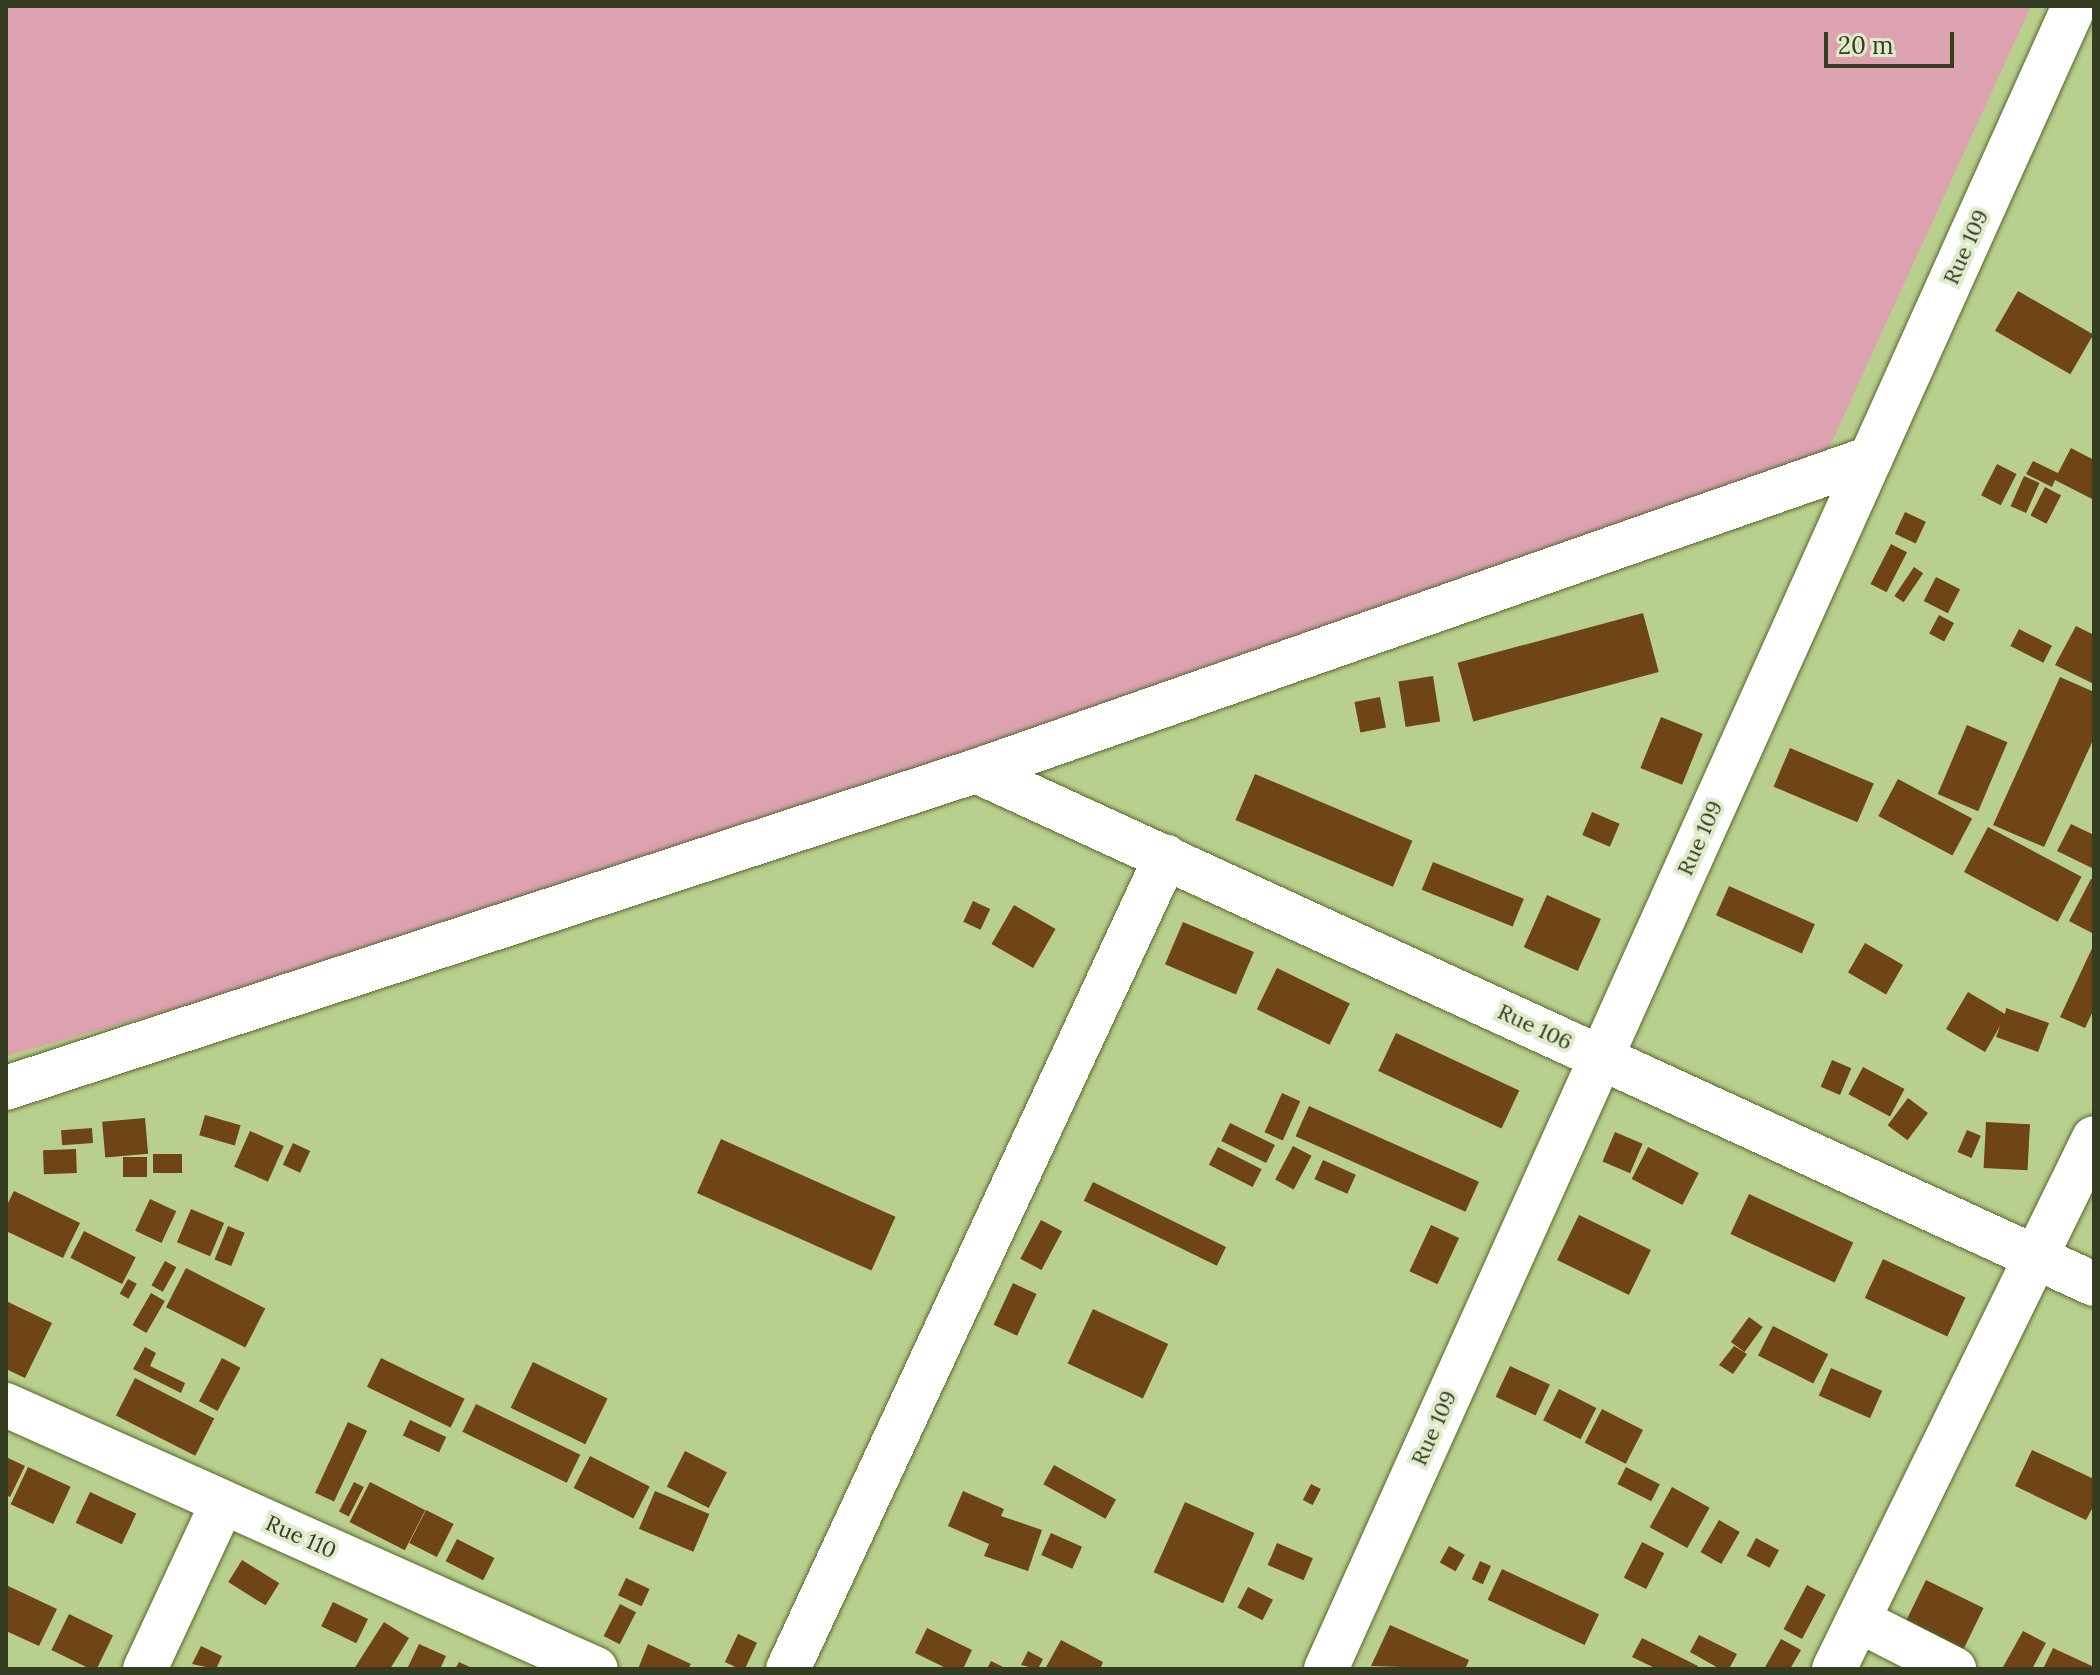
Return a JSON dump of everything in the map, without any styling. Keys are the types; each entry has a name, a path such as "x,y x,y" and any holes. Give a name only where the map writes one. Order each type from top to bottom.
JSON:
{"street":[{"name":"Rue 109","path":"1326,1669 2074,6"},
{"path":"6,1088 976,771 1871,458"},
{"name":"Rue 106","path":"976,771 2094,1284"},
{"path":"788,1669 1166,857"},
{"path":"1834,1669 2094,1138"},
{"name":"Rue 110","path":"6,1405 596,1669"},
{"path":"145,1669 223,1502"},
{"path":"1858,1620 1954,1669"}],"shaded area":[{"path":"6,6 2031,6 1824,459 355,959 6,1056"}],"building":[{"path":"2018,291 2093,334 2070,374 1995,331"},
{"path":"2071,448 2094,460 2094,500 2055,480 2052,487 2026,474 2033,461 2058,473"},
{"path":"1997,464 2017,474 2001,505 1981,495"},
{"path":"2024,476 2040,483 2026,513 2011,506"},
{"path":"2045,487 2061,495 2047,524 2030,516"},
{"path":"1905,512 1926,522 1916,543 1895,534"},
{"path":"1891,544 1907,552 1887,592 1871,584"},
{"path":"1914,567 1923,573 1904,602 1894,596"},
{"path":"1936,577 1960,589 1948,613 1924,601"},
{"path":"1643,613 1659,672 1473,722 1458,663"},
{"path":"1939,615 1954,623 1944,642 1929,634"},
{"path":"2076,626 2094,635 2094,684 2055,665"},
{"path":"2019,629 2052,646 2043,663 2010,646"},
{"path":"1433,676 1440,721 1406,727 1398,681"},
{"path":"2060,677 2094,692 2094,738 2044,847 1993,825"},
{"path":"1380,697 1386,727 1360,732 1354,702"},
{"path":"1661,717 1703,734 1682,785 1640,768"},
{"path":"1967,725 2008,742 1978,811 1938,794"},
{"path":"1790,748 1874,784 1857,822 1774,787"},
{"path":"1255,774 1412,841 1393,887 1235,820"},
{"path":"1898,779 1972,818 1952,856 1878,816"},
{"path":"1592,812 1620,824 1610,847 1582,835"},
{"path":"2071,824 2094,835 2094,869 2057,851"},
{"path":"1988,827 2082,877 2058,922 1964,872"},
{"path":"1433,862 1524,899 1513,927 1422,890"},
{"path":"2091,879 2094,880 2094,934 2069,921"},
{"path":"1729,886 1815,924 1802,953 1716,915"},
{"path":"1547,895 1601,919 1578,971 1524,947"},
{"path":"973,901 990,909 980,930 963,922"},
{"path":"1014,905 1056,929 1033,968 992,944"},
{"path":"1183,922 1254,952 1236,994 1165,964"},
{"path":"1865,943 1903,965 1886,994 1848,972"},
{"path":"2094,944 2094,1009 2085,1028 2060,1017"},
{"path":"1277,968 1350,1004 1330,1045 1257,1009"},
{"path":"1968,992 2005,1014 2006,1008 2049,1023 2038,1052 1996,1037 2000,1026 1985,1052 1946,1029"},
{"path":"1396,1033 1519,1090 1502,1129 1378,1071"},
{"path":"1832,1060 1851,1068 1840,1095 1821,1087"},
{"path":"1863,1067 1904,1089 1890,1116 1848,1094"},
{"path":"1282,1093 1300,1101 1283,1140 1265,1132"},
{"path":"1908,1098 1928,1113 1908,1140 1888,1125"},
{"path":"1309,1106 1479,1182 1465,1212 1296,1136"},
{"path":"205,1115 241,1125 235,1145 199,1135"},
{"path":"145,1118 148,1154 105,1158 102,1122"},
{"path":"1986,1122 2030,1124 2028,1170 1984,1168"},
{"path":"1230,1123 1275,1145 1266,1163 1221,1141"},
{"path":"92,1128 93,1143 62,1145 61,1130"},
{"path":"1967,1130 1981,1136 1971,1158 1958,1152"},
{"path":"250,1131 284,1146 268,1182 234,1167"},
{"path":"1615,1132 1643,1144 1630,1173 1602,1161"},
{"path":"721,1139 895,1217 871,1271 697,1193"},
{"path":"293,1143 310,1151 300,1173 283,1165"},
{"path":"1293,1146 1312,1156 1294,1189 1275,1180"},
{"path":"1218,1147 1262,1169 1253,1187 1209,1165"},
{"path":"1648,1147 1699,1173 1682,1205 1632,1179"},
{"path":"76,1149 77,1173 44,1174 43,1150"},
{"path":"153,1154 182,1154 182,1173 153,1173"},
{"path":"123,1157 147,1157 147,1177 123,1177"},
{"path":"1323,1160 1356,1175 1347,1194 1314,1179"},
{"path":"1093,1182 1226,1247 1217,1266 1084,1201"},
{"path":"14,1191 80,1223 63,1258 6,1231 6,1207"},
{"path":"1749,1194 1853,1243 1835,1282 1730,1234"},
{"path":"150,1199 176,1211 161,1243 135,1231"},
{"path":"191,1209 224,1223 210,1256 177,1242"},
{"path":"1579,1215 1651,1250 1629,1295 1557,1260"},
{"path":"1041,1220 1062,1231 1042,1270 1020,1259"},
{"path":"1431,1225 1459,1238 1438,1284 1409,1271"},
{"path":"228,1226 245,1233 231,1266 215,1259"},
{"path":"84,1231 136,1257 122,1284 70,1258"},
{"path":"1883,1259 1965,1297 1947,1336 1865,1298"},
{"path":"165,1261 176,1267 163,1292 151,1285"},
{"path":"186,1268 265,1308 245,1348 166,1307"},
{"path":"128,1279 137,1284 129,1299 120,1294"},
{"path":"1013,1283 1037,1294 1017,1336 994,1325"},
{"path":"151,1293 165,1301 146,1333 132,1325"},
{"path":"6,1301 52,1323 25,1378 6,1369"},
{"path":"1093,1309 1168,1344 1143,1398 1068,1363"},
{"path":"1749,1317 1763,1327 1745,1352 1731,1342"},
{"path":"1773,1326 1828,1354 1813,1384 1758,1355"},
{"path":"1734,1346 1747,1354 1733,1374 1719,1365"},
{"path":"145,1347 156,1353 150,1366 185,1383 181,1393 133,1369"},
{"path":"222,1358 241,1368 218,1411 199,1401"},
{"path":"381,1358 465,1399 451,1428 367,1387"},
{"path":"533,1362 608,1398 585,1444 511,1408"},
{"path":"1510,1366 1550,1385 1536,1415 1496,1397"},
{"path":"1831,1368 1882,1391 1870,1418 1819,1395"},
{"path":"135,1378 214,1418 195,1456 116,1415"},
{"path":"1559,1389 1596,1408 1581,1439 1543,1420"},
{"path":"476,1404 580,1455 567,1483 462,1432"},
{"path":"1602,1409 1643,1430 1626,1464 1585,1443"},
{"path":"410,1420 446,1437 439,1452 403,1435"},
{"path":"348,1422 367,1431 334,1502 315,1493"},
{"path":"2032,1450 2094,1479 2094,1505 2086,1520 2015,1486"},
{"path":"685,1451 727,1472 709,1508 667,1487"},
{"path":"590,1456 650,1486 633,1518 574,1488"},
{"path":"6,1457 25,1466 10,1497 6,1495"},
{"path":"1054,1465 1116,1499 1105,1519 1043,1484"},
{"path":"28,1467 71,1487 53,1524 11,1504"},
{"path":"1626,1467 1660,1484 1651,1501 1617,1484"},
{"path":"354,1482 364,1487 349,1516 339,1511"},
{"path":"370,1482 425,1510 405,1550 350,1522"},
{"path":"1311,1484 1321,1489 1313,1505 1303,1500"},
{"path":"1672,1487 1710,1508 1687,1548 1650,1527"},
{"path":"655,1491 709,1514 693,1552 639,1529"},
{"path":"963,1491 1004,1509 1001,1516 1042,1530 1028,1571 984,1556 989,1544 948,1526"},
{"path":"90,1492 136,1514 122,1544 76,1523"},
{"path":"1185,1502 1254,1533 1223,1603 1154,1572"},
{"path":"426,1510 454,1524 437,1557 409,1543"},
{"path":"1719,1520 1740,1532 1721,1564 1700,1552"},
{"path":"1051,1533 1082,1547 1072,1569 1041,1555"},
{"path":"1756,1538 1779,1550 1770,1568 1747,1556"},
{"path":"457,1539 494,1558 483,1580 446,1561"},
{"path":"1642,1542 1664,1553 1646,1589 1624,1578"},
{"path":"1277,1543 1313,1558 1304,1580 1268,1565"},
{"path":"1449,1546 1465,1555 1456,1571 1440,1563"},
{"path":"242,1560 279,1583 266,1605 228,1582"},
{"path":"1480,1561 1491,1566 1483,1584 1472,1579"},
{"path":"1502,1569 1599,1614 1585,1645 1488,1600"},
{"path":"626,1578 650,1589 642,1606 618,1595"},
{"path":"1926,1580 1984,1608 1963,1649 1906,1621"},
{"path":"6,1585 57,1609 39,1646 6,1631"},
{"path":"1807,1585 1826,1595 1802,1639 1784,1629"},
{"path":"1248,1587 1273,1600 1263,1620 1238,1607"},
{"path":"333,1602 368,1619 356,1643 321,1626"},
{"path":"620,1604 636,1612 620,1644 604,1636"},
{"path":"69,1614 113,1635 97,1669 51,1650"},
{"path":"384,1622 409,1638 390,1669 354,1669"},
{"path":"1390,1625 1469,1660 1465,1669 1371,1666"},
{"path":"927,1628 972,1650 963,1669 948,1669 915,1653"},
{"path":"2023,1631 2046,1643 2032,1669 2007,1669 2003,1667"},
{"path":"738,1634 757,1643 745,1669 725,1662"},
{"path":"1699,1635 1737,1654 1729,1669 1720,1669 1690,1652"},
{"path":"1642,1638 1698,1666 1696,1669 1657,1669 1632,1657"},
{"path":"1781,1639 1801,1650 1790,1669 1764,1669"},
{"path":"1061,1640 1103,1662 1100,1669 1045,1669"},
{"path":"419,1644 446,1656 440,1669 407,1669"},
{"path":"648,1644 691,1664 688,1669 638,1669"},
{"path":"201,1646 222,1656 216,1669 192,1664"},
{"path":"2053,1648 2092,1666 2091,1669 2043,1669"},
{"path":"1028,1651 1043,1659 1038,1669 1021,1665"},
{"path":"991,1661 1007,1669 987,1669"},
{"path":"459,1662 474,1669 455,1669"}]}
